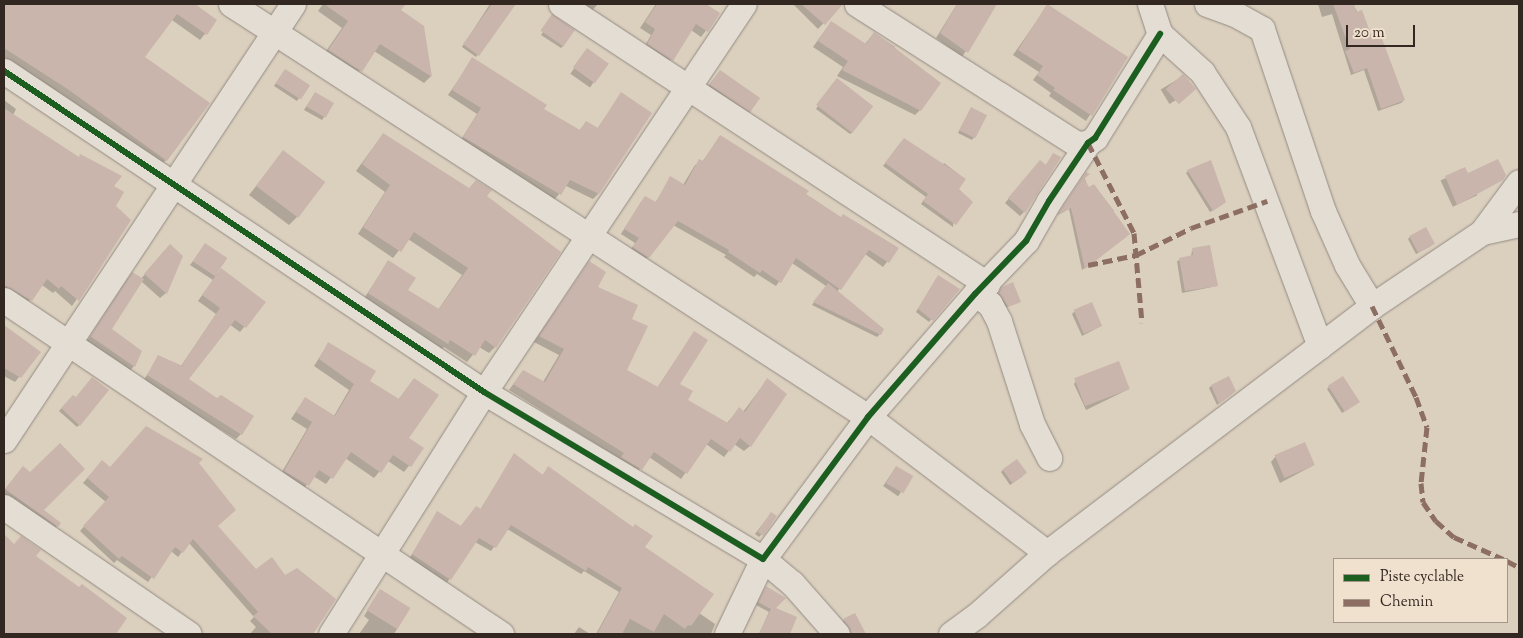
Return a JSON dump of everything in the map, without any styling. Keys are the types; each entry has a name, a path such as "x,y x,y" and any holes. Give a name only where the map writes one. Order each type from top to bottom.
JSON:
{"street":[{"path":"231,4 868,417 1047,553"},
{"path":"4,440 294,4"},
{"path":"561,4 688,87 981,289 999,321 1032,424 1049,458"},
{"path":"331,634 484,392 590,237 744,4"},
{"path":"857,4 1078,144 1088,143"},
{"path":"1150,4 1160,34 1202,72 1238,127 1320,346"},
{"path":"1206,4 1235,14 1262,29 1323,211 1347,265 1372,306"},
{"path":"726,634 763,559 868,417 1026,241 1088,143 1095,138 1160,34"},
{"path":"4,71 484,392 763,559 792,583 836,634"},
{"path":"951,634 977,616 1047,553 1372,306 1482,232 1519,182"},
{"path":"1482,232 1519,224"},
{"path":"4,300 501,634"},
{"path":"4,507 189,634"}],"building":[{"path":"4,4 195,4 217,20 207,35 177,14 145,57 210,103 167,161 69,90 4,48"},
{"path":"324,4 406,4 401,10 424,26 432,77 380,44 362,72 328,50 348,21"},
{"path":"492,4 516,4 479,56 463,44"},
{"path":"657,4 706,4 720,13 708,32 696,24 673,61 647,44 655,29 645,22"},
{"path":"801,4 843,4 825,25"},
{"path":"957,4 997,4 968,53 940,33"},
{"path":"1047,4 1128,57 1092,116 1053,90 1055,88 1037,75 1043,66 1018,50"},
{"path":"1333,4 1354,4 1356,12 1362,10 1373,40 1381,36 1405,100 1381,109 1367,68 1354,73 1345,51 1350,49"},
{"path":"552,14 575,30 563,46 541,30"},
{"path":"831,21 866,44 874,32 941,83 921,111 842,70 848,61 818,41"},
{"path":"587,48 609,64 595,83 573,67"},
{"path":"472,57 547,105 544,109 580,130 586,121 598,128 621,92 652,113 599,194 570,180 561,195 463,137 481,108 452,90"},
{"path":"285,69 310,85 301,100 276,83"},
{"path":"720,70 760,98 750,113 710,85"},
{"path":"1183,74 1196,89 1179,104 1166,89"},
{"path":"837,78 873,106 852,133 816,105"},
{"path":"315,92 334,103 326,118 306,107"},
{"path":"971,107 987,115 975,138 959,130"},
{"path":"4,108 79,157 80,154 122,176 114,186 124,192 116,206 131,220 79,301 61,286 59,289 47,279 32,301 4,285"},
{"path":"383,133 469,188 476,180 492,190 487,196 561,252 496,348 485,340 475,356 450,340 448,344 368,293 388,260 416,278 408,290 439,309 468,268 414,232 401,252 363,227 390,185 362,164"},
{"path":"720,135 809,191 806,194 841,217 843,214 899,248 889,263 869,250 841,290 796,258 781,283 762,270 760,273 728,252 729,250 678,221 649,258 632,247 639,238 624,229 645,196 656,202 670,176 685,185 699,159 703,161"},
{"path":"904,138 966,179 959,189 973,202 956,225 923,201 928,194 885,163"},
{"path":"283,150 325,182 298,218 256,186"},
{"path":"1053,153 1061,157 1025,213 1008,198 1040,160 1046,165"},
{"path":"1498,159 1506,175 1503,180 1457,205 1445,176 1465,167 1468,173"},
{"path":"1211,160 1226,202 1213,211 1187,170"},
{"path":"1086,172 1090,174 1084,179 1089,187 1094,184 1130,234 1085,269 1071,208 1057,215"},
{"path":"1426,227 1435,244 1418,253 1409,236"},
{"path":"205,243 227,258 215,276 193,261"},
{"path":"170,244 183,256 167,294 144,274"},
{"path":"1210,245 1218,286 1185,291 1179,258 1193,255 1192,248"},
{"path":"589,261 606,272 598,287 638,305 632,319 648,326 627,370 658,387 694,331 708,340 680,384 693,391 688,400 728,423 739,407 745,412 767,378 787,394 751,447 740,438 730,452 711,439 687,474 654,452 642,470 621,457 624,453 513,384 523,370 545,382 564,349 539,336"},
{"path":"221,268 266,302 246,328 235,320 189,379 217,398 221,395 254,416 242,435 147,375 158,355 185,367 182,365 220,308 202,295"},
{"path":"132,272 144,279 112,329 142,351 135,367 90,336"},
{"path":"938,275 960,289 933,321 918,309"},
{"path":"1013,282 1021,302 1008,307 998,292 1002,287"},
{"path":"828,283 884,329 881,335 813,302"},
{"path":"1092,302 1102,326 1084,334 1074,310"},
{"path":"4,325 41,352 21,378 4,368"},
{"path":"328,342 376,371 370,381 399,399 414,378 439,395 409,438 424,448 411,467 393,455 381,473 351,452 333,479 319,470 309,486 284,471 312,422 296,412 305,397 335,416 354,384 319,359"},
{"path":"1119,361 1130,389 1085,406 1074,378"},
{"path":"1229,376 1236,391 1219,404 1211,385"},
{"path":"1343,376 1360,402 1345,412 1328,386"},
{"path":"92,377 109,390 80,426 61,408 73,395 76,397"},
{"path":"146,426 203,459 199,463 236,510 218,526 256,569 272,557 285,575 297,568 336,599 313,634 272,634 253,616 258,612 193,539 183,553 175,547 154,579 122,556 119,559 83,526 109,497 87,478 102,460 110,467"},
{"path":"1305,442 1315,465 1284,478 1275,455"},
{"path":"60,443 85,469 44,510 61,523 58,527 5,489 23,466 30,472"},
{"path":"514,453 543,475 548,466 633,527 635,524 653,536 645,547 714,594 691,626 688,625 685,629 664,614 654,632 630,619 622,634 597,634 622,588 588,567 586,571 511,525 496,548 479,538 451,580 412,554 437,511 461,526 476,506 481,509"},
{"path":"1017,459 1027,473 1012,483 1002,470"},
{"path":"896,466 913,476 903,493 886,483"},
{"path":"771,512 777,516 763,536 758,532"},
{"path":"4,534 14,544 21,536 41,550 36,556 79,587 82,584 127,618 116,634 4,634"},
{"path":"766,586 786,598 776,608 797,617 790,634 759,634 771,609 758,602"},
{"path":"380,589 411,608 397,629 367,610"},
{"path":"855,613 866,634 851,634 843,619"}],"marked path":[{"path":"1088,143 1134,233 1142,323"},
{"path":"1088,265 1136,255 1191,228 1267,201"},
{"path":"1372,306 1416,397 1427,427 1421,483 1423,502 1436,521 1454,537 1501,558"},
{"path":"1508,562 1519,567"}],"cycle path":[{"path":"4,71 484,392 763,559 868,417 975,294 1026,241 1049,201 1088,143 1095,138 1160,34"}]}
